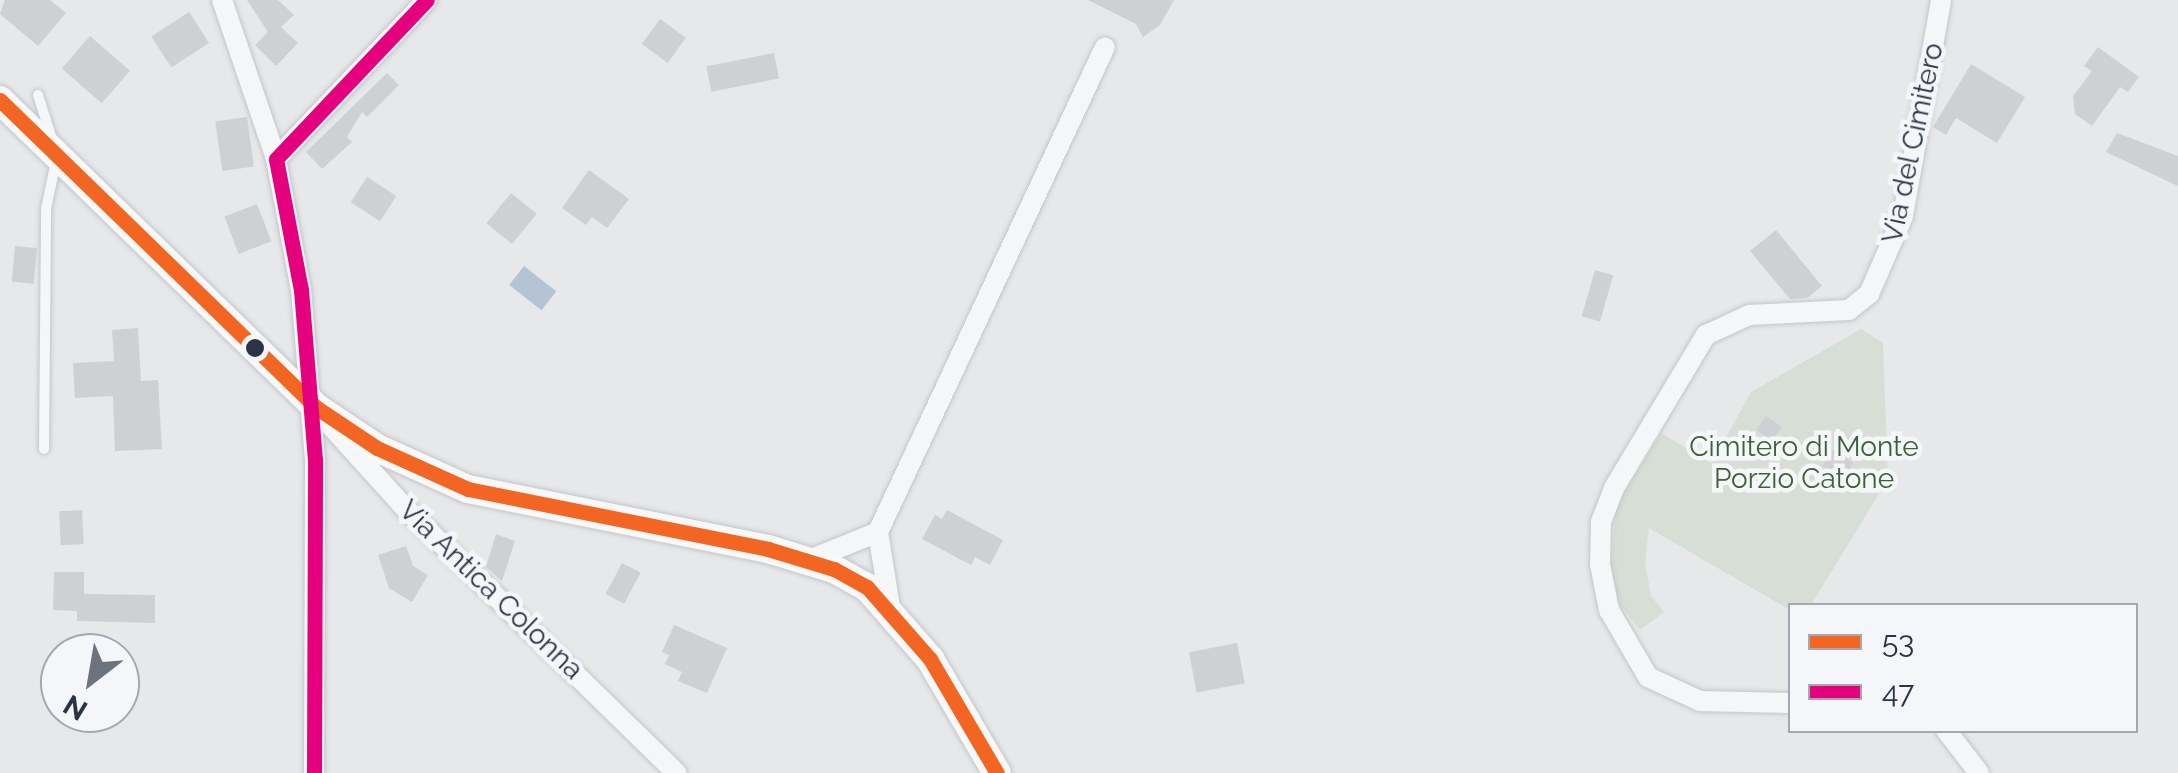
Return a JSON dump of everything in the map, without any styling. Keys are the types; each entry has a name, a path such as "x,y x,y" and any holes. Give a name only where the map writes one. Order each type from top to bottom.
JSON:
{"street":[{"path":"222,0 276,159 296,252 310,401 314,773"},
{"path":"276,159 427,0"},
{"name":"Via del Cimitero","path":"1788,704 1694,700 1648,677 1620,638 1604,593 1599,539 1608,501 1711,331 1749,315 1849,310 1869,294 1903,216 1941,0"},
{"path":"893,613 883,589 878,532 1105,47"},
{"path":"0,100 310,401 377,448 468,489 810,560 855,580 893,613 940,674 997,773"},
{"name":"Via Antica Colonna","path":"310,401 404,507 677,773"},
{"path":"810,560 878,532"},
{"path":"1948,733 1979,773"}],"lane":[{"path":"38,94 62,158 46,209 44,449"}],"green space":[{"name":"Cimitero di Monte Porzio Catone","path":"1861,329 1883,343 1888,479 1812,603 1788,603 1788,609 1649,528 1645,562 1651,596 1664,612 1640,630 1618,602 1611,566 1616,506 1661,433 1712,463 1751,392"}],"water":[{"path":"524,266 556,291 542,310 509,285"}],"building":[{"path":"5,0 50,0 66,13 38,46 0,14"},
{"path":"247,0 278,0 294,15 281,27 298,43 276,66 255,45 268,32"},
{"path":"1088,0 1174,0 1160,25 1143,37 1136,24"},
{"path":"189,12 209,43 171,68 151,37"},
{"path":"660,19 686,38 668,63 642,44"},
{"path":"90,36 130,71 102,103 62,68"},
{"path":"2098,47 2139,77 2128,92 2120,87 2092,126 2075,114 2073,96 2092,71 2084,66"},
{"path":"774,53 779,79 711,92 706,66"},
{"path":"1971,64 2025,97 1997,143 1956,118 1946,135 1933,127"},
{"path":"387,73 399,85 367,117 362,112 347,137 352,142 322,169 306,152"},
{"path":"247,117 254,167 222,171 215,121"},
{"path":"2117,133 2178,156 2178,186 2106,152"},
{"path":"589,170 629,199 607,228 592,217 586,225 562,208"},
{"path":"367,177 396,196 380,221 351,202"},
{"path":"511,193 537,214 512,244 486,223"},
{"path":"257,204 271,241 239,254 224,217"},
{"path":"1776,230 1822,286 1807,298 1790,299 1750,251"},
{"path":"15,246 37,248 34,284 12,282"},
{"path":"1595,270 1613,275 1600,321 1582,316"},
{"path":"138,328 141,381 158,380 162,449 115,451 113,396 75,398 73,363 114,361 112,330"},
{"path":"1766,416 1782,427 1772,441 1756,430"},
{"path":"1833,450 1853,463 1843,479 1823,466"},
{"path":"82,510 84,544 61,545 59,511"},
{"path":"947,510 1003,540 990,565 975,557 971,565 922,539 935,515 942,519"},
{"path":"496,534 515,541 502,581 486,567"},
{"path":"406,546 413,566 428,575 412,602 389,588 378,555"},
{"path":"622,563 641,573 624,604 606,594"},
{"path":"54,572 84,572 84,594 155,595 155,623 77,621 77,611 53,610"},
{"path":"674,625 727,648 707,693 678,681 682,672 665,664 669,655 662,652"},
{"path":"1237,643 1245,683 1197,693 1189,652"}],"transit line":[{"name":"47","path":"314,773 315,460 301,290 276,159 427,0"},
{"name":"53","path":"0,100 317,408 377,448 468,489 768,549 834,569 867,587 930,659 997,773"}]}
